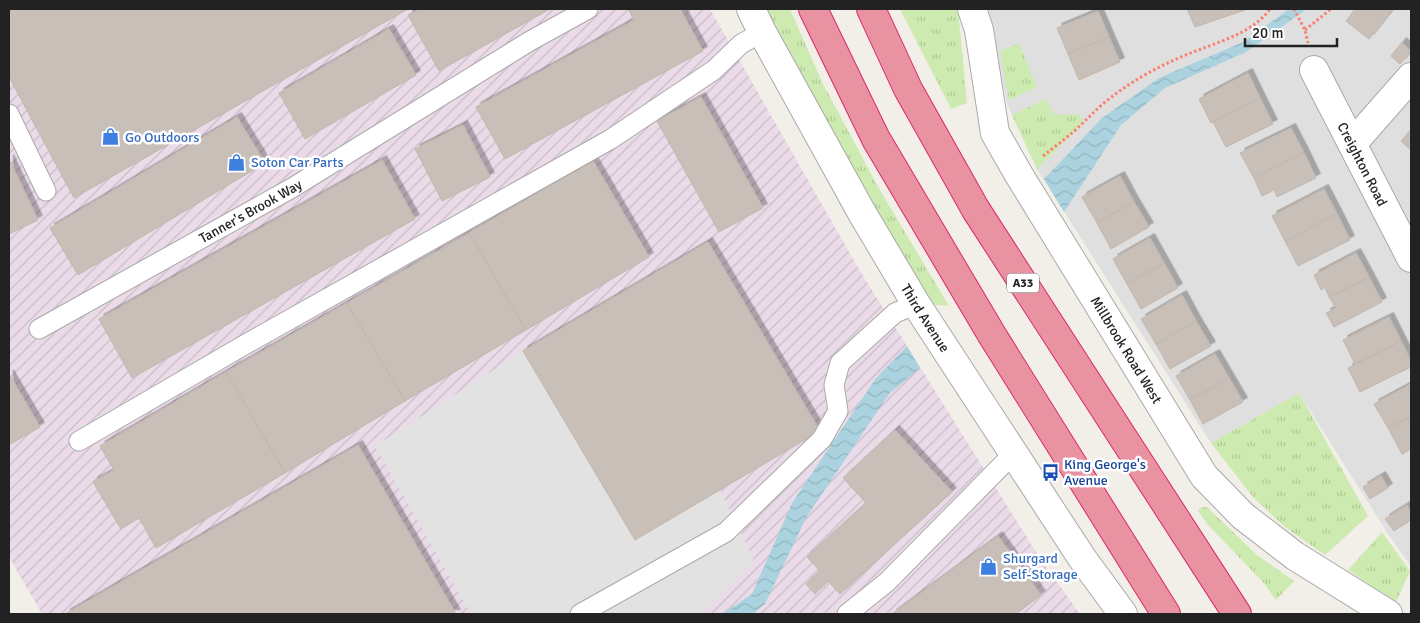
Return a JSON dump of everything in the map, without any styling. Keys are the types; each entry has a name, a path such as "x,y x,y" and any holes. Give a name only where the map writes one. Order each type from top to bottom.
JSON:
{"highway":[{"path":"813,9 876,139 992,336 1166,614"},
{"name":"A33","path":"871,9 908,89 976,210 1237,614"}],"street":[{"name":"Millbrook Road West","path":"972,9 979,30 995,133 1204,476 1243,516 1280,545 1388,614"},
{"name":"Third Avenue","path":"756,20 862,213 916,304 1082,558 1124,614"},
{"name":"Creighton Road","path":"1314,70 1411,258"},
{"path":"1353,143 1411,77"}],"lane":[{"name":"Tanner's Brook Way","path":"39,328 292,188 530,41 588,9"},
{"path":"79,441 246,344 611,139 714,70 742,44 756,20"},
{"path":"9,114 46,191"},
{"path":"580,614 726,532 822,439 838,411 834,385 840,363 895,313 916,304"},
{"path":"847,614 887,582 1013,454"}],"path":[{"path":"1019,175 1075,131 1104,103 1144,75 1172,60 1229,39 1258,22 1270,9"},
{"path":"1294,9 1301,22"},
{"path":"1305,30 1331,9"}],"shaded area":[{"path":"9,9 710,9 860,271 1041,560 1080,614 42,614 9,557"},
{"path":"988,9 1411,9 1411,566 1388,534 1299,393 1211,443 1037,169 1007,104"},
{"path":"523,351 720,490 755,562 700,614 471,614 375,446"}],"green space":[{"path":"758,9 790,9 822,82 877,185 949,306 920,303"},
{"path":"900,9 958,9 967,103 951,109"},
{"path":"1019,43 1037,87 1009,100 1000,51"},
{"path":"1046,99 1054,114 1079,115 1084,121 1037,169 1012,115"},
{"path":"1299,393 1368,516 1325,555 1285,527 1253,497 1211,443"},
{"path":"1203,507 1207,507 1257,555 1294,581 1276,600 1263,582 1207,524 1198,511"},
{"path":"1382,532 1410,571 1396,602 1348,570"}],"water":[{"path":"1289,9 1307,9 1246,52 1165,88 1121,125 1064,212 1044,179 1102,118 1159,78 1243,42"},
{"path":"907,346 920,368 889,394 806,518 765,604 753,614 722,614 752,594 792,503 876,378"}],"building":[{"name":"Go Outdoors","path":"9,9 408,9 74,198 9,77"},
{"path":"420,9 550,9 439,71 408,15"},
{"path":"628,9 680,9 703,51 505,159 476,107 634,20"},
{"path":"1187,9 1244,9 1245,10 1195,27"},
{"path":"1355,9 1393,9 1369,39 1346,21"},
{"path":"1098,11 1109,37 1068,54 1057,28"},
{"path":"389,29 416,75 305,139 279,93"},
{"path":"1109,37 1120,62 1079,80 1068,54"},
{"path":"1402,42 1411,51 1400,64 1391,56"},
{"path":"1248,73 1260,98 1211,123 1199,99"},
{"path":"701,97 763,208 719,232 657,121"},
{"path":"1260,98 1273,124 1226,147 1213,122"},
{"path":"237,117 265,163 78,275 50,228"},
{"path":"463,125 490,177 442,201 415,149"},
{"path":"1291,128 1304,153 1254,178 1240,153"},
{"path":"1411,130 1411,150 1401,141"},
{"path":"1304,153 1316,178 1277,197 1274,190 1262,196 1254,178"},
{"path":"9,159 38,220 9,234"},
{"path":"382,160 415,219 132,378 99,319"},
{"path":"593,161 649,257 526,330 469,233"},
{"path":"1120,176 1134,202 1097,223 1082,197"},
{"path":"1324,189 1337,214 1285,241 1272,216"},
{"path":"1134,202 1149,227 1111,249 1097,223"},
{"path":"1337,214 1350,240 1298,266 1285,241"},
{"path":"469,233 526,330 405,401 347,303"},
{"path":"1150,238 1164,263 1127,284 1113,259"},
{"path":"708,242 820,431 635,540 523,351"},
{"path":"1356,253 1369,277 1329,297 1325,287 1321,290 1314,275"},
{"path":"1164,263 1178,288 1141,309 1127,284"},
{"path":"1369,277 1382,302 1334,327 1326,313 1336,308 1329,297"},
{"path":"1182,295 1196,321 1156,344 1141,319"},
{"path":"347,303 405,401 285,473 226,372"},
{"path":"1389,317 1401,341 1355,364 1343,340"},
{"path":"1196,321 1211,346 1170,369 1156,344"},
{"path":"1401,341 1411,361 1411,367 1360,392 1348,368"},
{"path":"1215,354 1229,378 1190,400 1176,376"},
{"path":"226,372 285,473 156,548 139,518 121,529 93,482 114,470 100,446"},
{"path":"9,374 40,427 9,445"},
{"path":"1229,378 1243,402 1203,424 1190,400"},
{"path":"1411,384 1411,416 1388,428 1374,404"},
{"path":"1411,416 1411,449 1402,454 1388,428"},
{"path":"895,430 952,492 840,594 828,581 815,594 806,584 820,571 807,557 866,503 843,478"},
{"path":"358,445 456,614 65,614"},
{"path":"1381,476 1388,488 1370,499 1363,487"},
{"path":"1407,505 1411,512 1411,520 1394,531 1385,519"},
{"name":"Shurgard Self-Storage","path":"998,536 1041,595 1016,614 892,614"}],"place":[{"name":"Go Outdoors","path":"111,137"},
{"name":"Soton Car Parts","path":"237,162"},
{"name":"King George's Avenue","path":"1050,472"},
{"name":"Shurgard Self-Storage","path":"989,566"}]}
